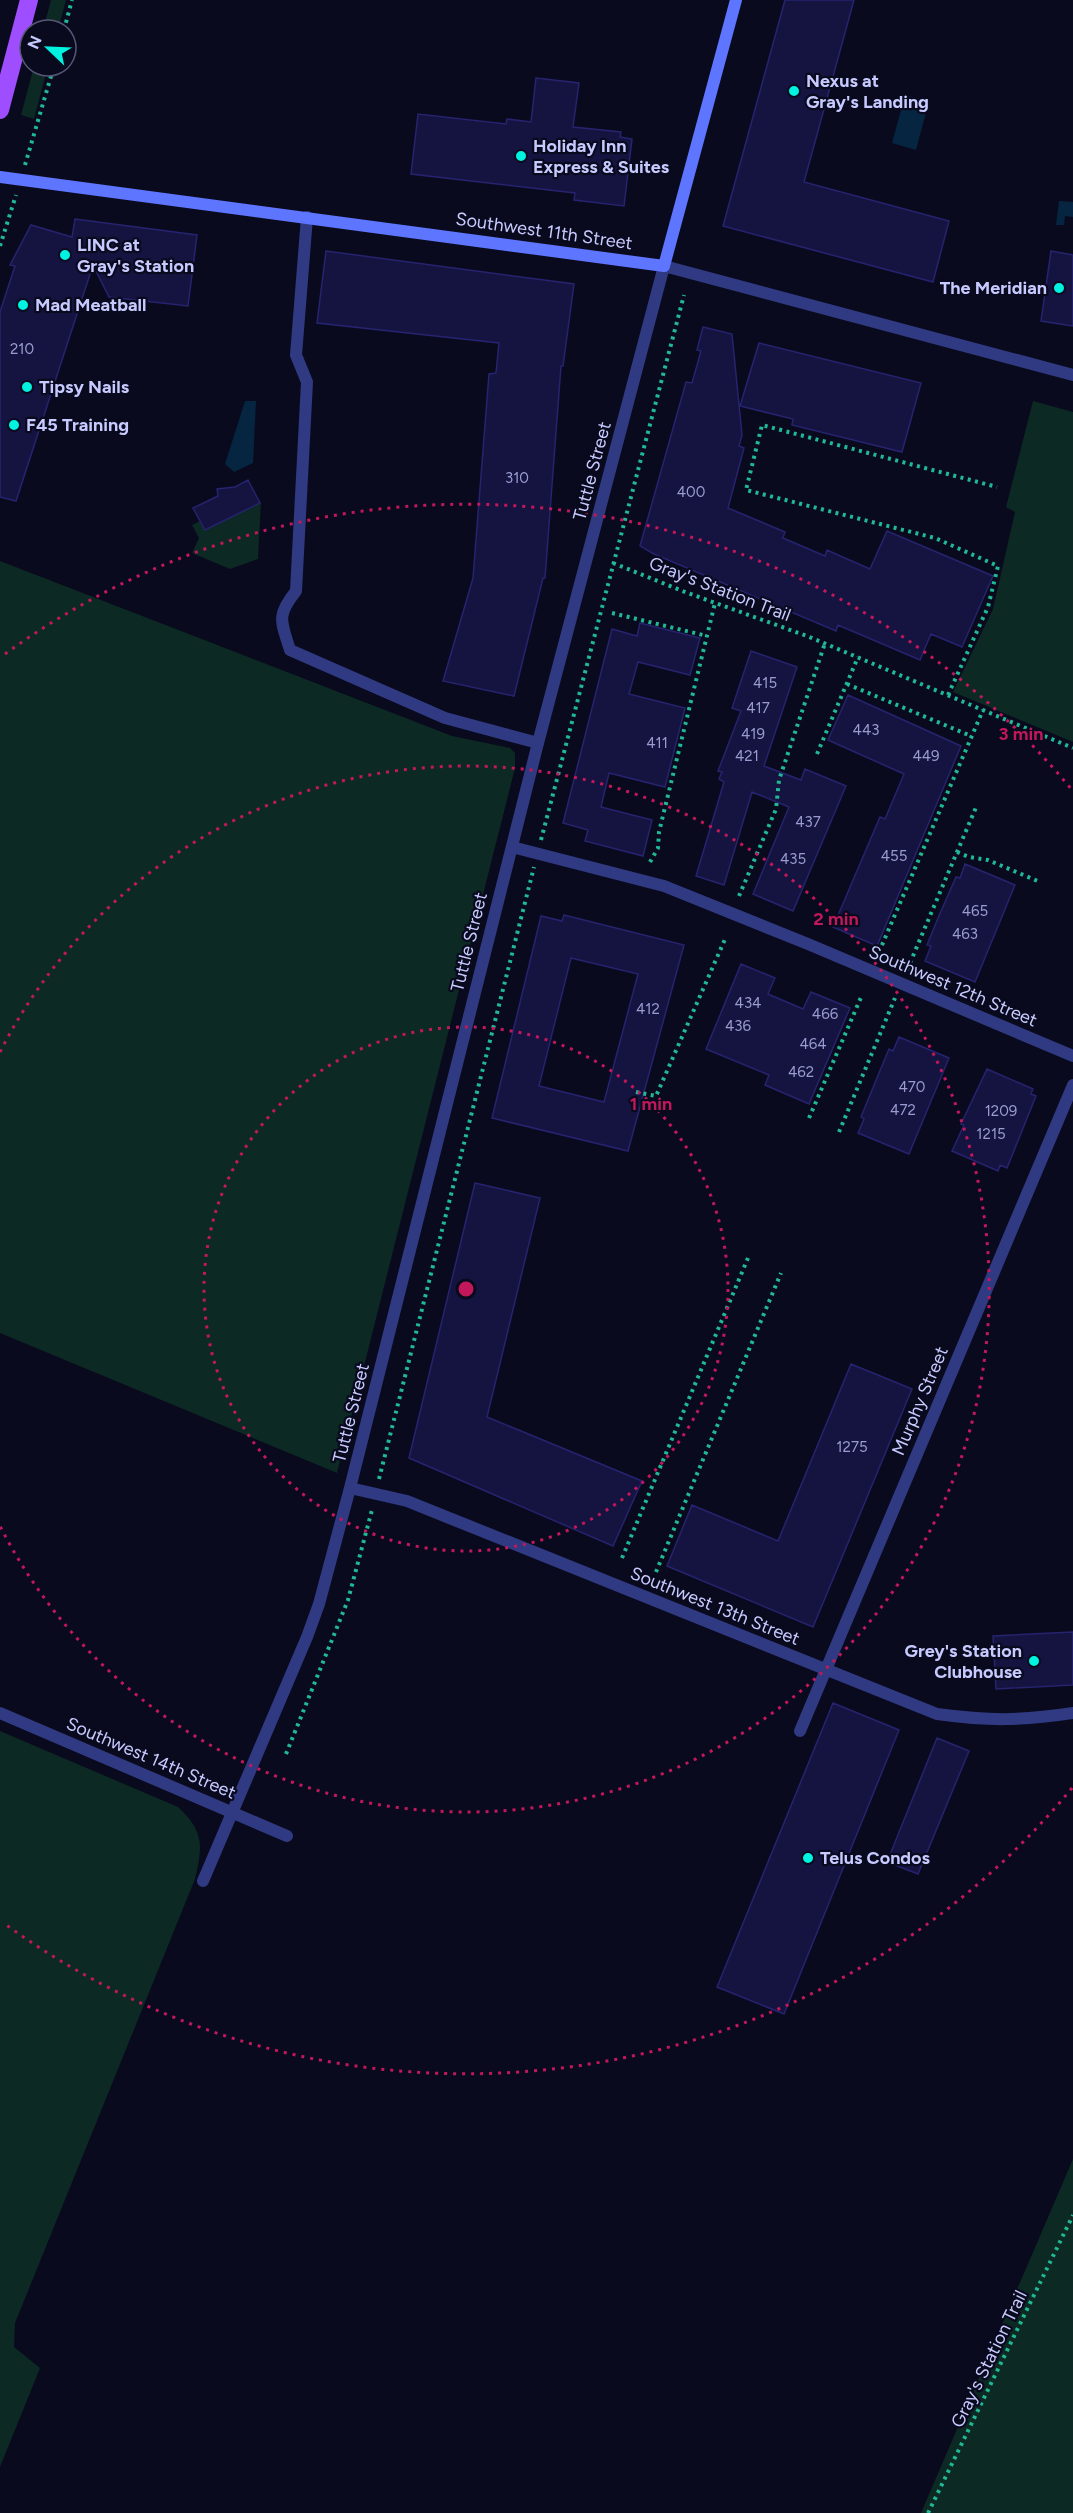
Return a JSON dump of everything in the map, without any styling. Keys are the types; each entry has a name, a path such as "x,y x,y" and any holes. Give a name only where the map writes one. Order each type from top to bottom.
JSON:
{"main road":[{"path":"0,110 29,0"}],"street":[{"name":"Tuttle Street","path":"203,1881 307,1637 322,1592 538,743 736,0"},
{"name":"Southwest 11th Street","path":"0,177 664,266 1073,375"},
{"path":"307,218 296,355 307,382 296,591 283,608 282,616 282,625 290,650 445,718 538,743"},
{"name":"Southwest 12th Street","path":"512,847 664,886 1073,1056"},
{"name":"Murphy Street","path":"800,1731 1073,1085"},
{"name":"Southwest 13th Street","path":"350,1488 407,1501 937,1714 982,1720 1024,1720 1073,1713"},
{"name":"Southwest 14th Street","path":"0,1713 287,1836"}],"path":[{"path":"67,18 72,0"},
{"path":"29,155 51,78"},
{"path":"0,246 15,200"},
{"path":"542,838 684,295"},
{"path":"948,695 988,607 998,566 935,538 746,490 762,425 997,487"},
{"name":"Gray's Station Trail","path":"613,563 715,603 754,615 1073,748"},
{"path":"650,862 658,848 659,832 715,603"},
{"path":"612,613 707,636"},
{"path":"739,896 776,809 779,780 825,644"},
{"path":"817,753 858,657"},
{"path":"846,684 971,736"},
{"path":"879,952 982,710"},
{"path":"906,973 976,805"},
{"path":"957,852 969,857 988,860 1040,882"},
{"path":"379,1482 534,867"},
{"path":"636,1092 656,1096 726,937"},
{"path":"809,1118 862,995"},
{"path":"839,1132 896,997"},
{"path":"622,1558 748,1258"},
{"path":"656,1572 781,1273"},
{"path":"286,1755 348,1600 372,1507"},
{"name":"Gray's Station Trail","path":"928,2513 1073,2215"}],"green space":[{"path":"51,0 66,0 61,18 46,18"},
{"path":"31,78 45,78 34,119 21,115"},
{"path":"1033,401 1073,412 1073,742 953,692 993,609 1015,512 1006,507"},
{"path":"261,502 258,559 230,569 192,553 199,538 192,525 200,521 205,530"},
{"path":"0,561 452,736 510,748 515,753 515,768 337,1473 0,1333"},
{"path":"0,1731 178,1807 193,1824 200,1848 195,1879 15,2323 14,2347 40,2368 0,2467"},
{"path":"1073,2159 1073,2513 921,2513"}],"water":[{"path":"905,95 929,101 916,150 892,143"},
{"path":"1059,201 1073,202 1073,217 1065,216 1064,225 1056,225"},
{"path":"245,401 256,401 253,463 234,472 225,464"}],"building":[{"name":"Nexus at Gray's Landing","path":"785,0 854,0 804,182 949,221 933,282 723,226"},
{"name":"Holiday Inn Express & Suites","path":"536,78 579,83 573,127 621,132 620,137 632,139 624,206 574,200 575,193 411,174 418,114 506,124 507,119 531,122"},
{"path":"75,219 197,235 188,306 109,297 93,265 16,501 0,497 0,312 15,266 10,265 31,225 72,237"},
{"path":"326,251 574,284 563,366 561,366 545,578 543,578 514,696 443,681 473,578 489,374 496,373 499,343 317,323"},
{"name":"The Meridian","path":"1051,251 1073,255 1073,326 1041,321"},
{"path":"703,327 732,334 742,435 739,446 744,448 728,508 785,532 783,538 825,556 827,550 870,569 887,531 993,576 962,647 931,634 920,660 838,625 836,631 640,546 686,382 692,383 701,351 697,350"},
{"path":"759,343 921,383 902,452 792,425 793,419 740,406"},
{"path":"248,480 260,503 205,530 193,508 218,496 217,489 235,487"},
{"path":"640,623 700,638 690,675 638,662 629,694 685,708 665,787 609,773 601,807 652,820 643,856 585,841 588,830 563,823 612,629 637,636"},
{"path":"751,651 797,667 764,766 801,780 805,769 846,786 793,911 753,894 789,807 752,792 724,885 696,876 724,782 719,779 722,772 718,771 741,711 732,708"},
{"path":"848,695 961,746 877,946 833,927 880,817 885,819 904,774 828,740"},
{"path":"965,864 1015,885 975,982 925,961 931,946 927,945 938,918 956,877 960,878"},
{"path":"564,915 684,945 628,1151 492,1118 541,916 562,921","holes":["571,958 638,974 604,1102 539,1086"]},
{"path":"741,964 775,978 768,994 803,1009 811,992 850,1008 809,1104 765,1085 769,1075 706,1049"},
{"path":"899,1037 949,1058 909,1154 858,1133 864,1119 861,1117 889,1049 893,1051"},
{"path":"987,1069 1033,1089 1031,1094 1036,1096 1007,1168 1000,1165 998,1171 952,1151 964,1125 961,1124"},
{"path":"475,1183 540,1198 487,1417 642,1481 613,1546 409,1458"},
{"path":"851,1364 912,1389 813,1627 667,1566 692,1505 778,1541"},
{"name":"Grey's Station Clubhouse","path":"1073,1632 1073,1685 996,1689 993,1636"},
{"name":"Telus Condos","path":"833,1703 899,1730 784,2014 717,1987"},
{"path":"937,1738 969,1751 918,1874 887,1862"}],"place":[{"name":"Nexus at Gray's Landing","path":"794,91"},
{"name":"Holiday Inn Express & Suites","path":"521,156"},
{"name":"LINC at Gray's Station","path":"65,255"},
{"name":"The Meridian","path":"1059,288"},
{"name":"Mad Meatball","path":"23,305"},
{"name":"Tipsy Nails","path":"27,387"},
{"name":"F45 Training","path":"14,425"},
{"name":"Grey's Station Clubhouse","path":"1034,1661"},
{"name":"Telus Condos","path":"808,1858"}]}
